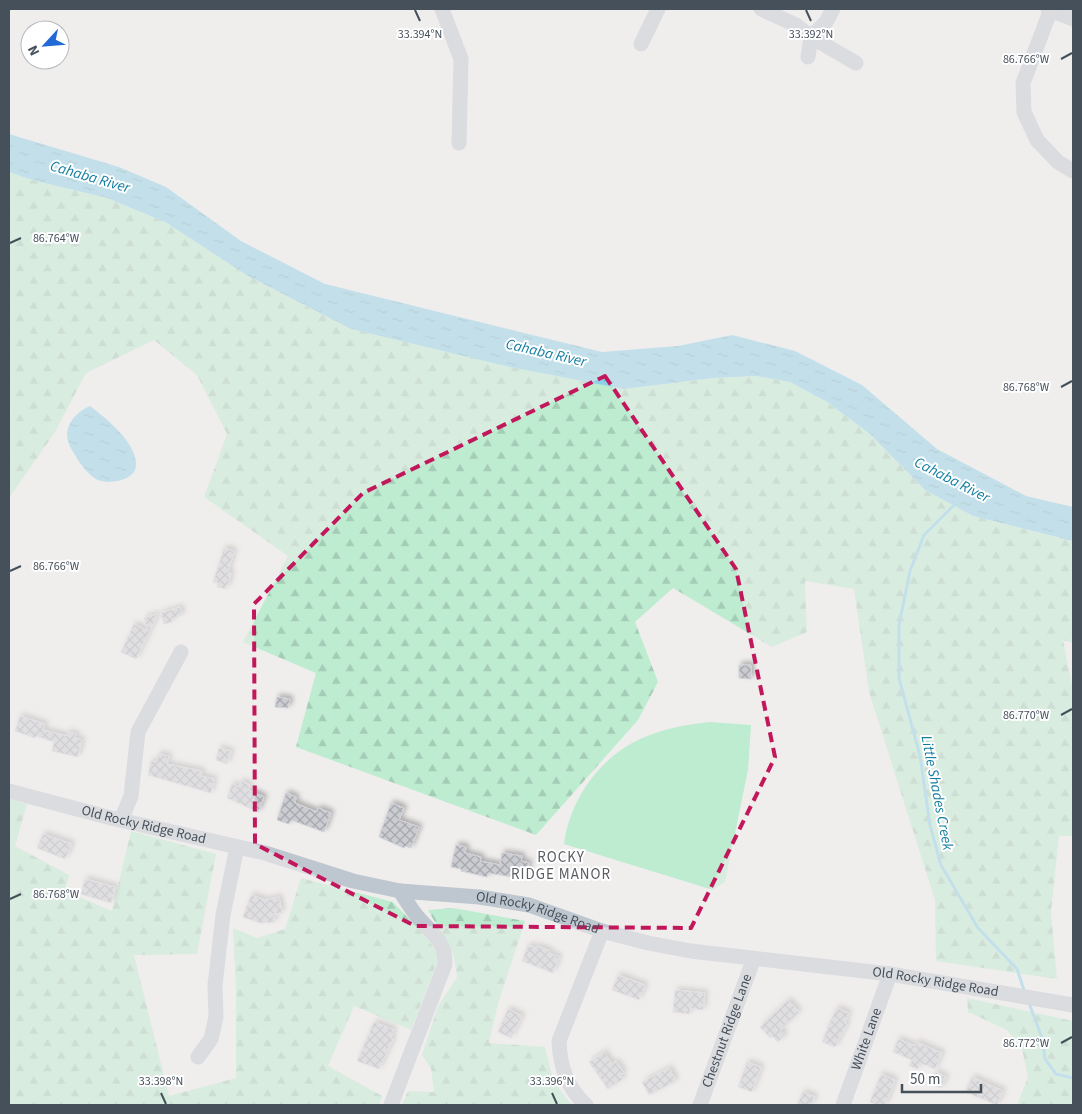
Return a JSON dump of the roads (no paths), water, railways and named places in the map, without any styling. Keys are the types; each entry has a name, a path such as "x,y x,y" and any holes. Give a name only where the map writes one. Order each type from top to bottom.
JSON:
{"street":[{"path":"442,9 461,59 459,143"},
{"path":"642,44 658,9"},
{"path":"761,9 796,25 856,63"},
{"path":"808,57 811,36 826,22 833,9"},
{"path":"1073,19 1050,9 1023,83 1024,112 1037,140 1058,162 1073,171"},
{"path":"121,820 131,796 138,732 181,652"},
{"name":"Old Rocky Ridge Road","path":"9,791 121,820 265,853 353,881 400,891 479,897 520,903 602,931 648,943 682,949 890,974 1073,1006"},
{"path":"198,1057 211,1039 216,1016 215,985 222,924 237,847"},
{"path":"390,1105 445,964 444,952 438,938 416,916 400,891"},
{"path":"586,1105 576,1096 567,1082 560,1060 559,1041 602,931"},
{"name":"Chestnut Ridge Lane","path":"700,1105 754,958"},
{"name":"White Lane","path":"843,1105 890,974"}],"water":[{"name":"Cahaba River","path":"9,134 119,167 166,187 241,241 325,284 602,352 678,346 732,335 795,351 862,385 937,449 1026,496 1073,507 1073,541 973,516 925,490 870,434 827,402 790,382 756,376 713,378 624,389 510,367 351,329 248,276 165,222 107,198 32,180 9,172"},
{"path":"90,406 119,432 131,448 136,465 135,470 127,478 109,482 98,480 91,476 79,462 71,448 67,434 69,425 81,411"}],"waterway":[{"name":"Little Shades Creek","path":"956,503 924,535 910,571 899,625 899,678 920,756 930,825 941,865 978,928 1017,969 1025,993"},
{"name":"Little Shades Creek","path":"1029,1003 1042,1038 1045,1059 1056,1074 1073,1078"}],"district":[{"name":"ROCKY RIDGE MANOR","path":"561,866"}]}
